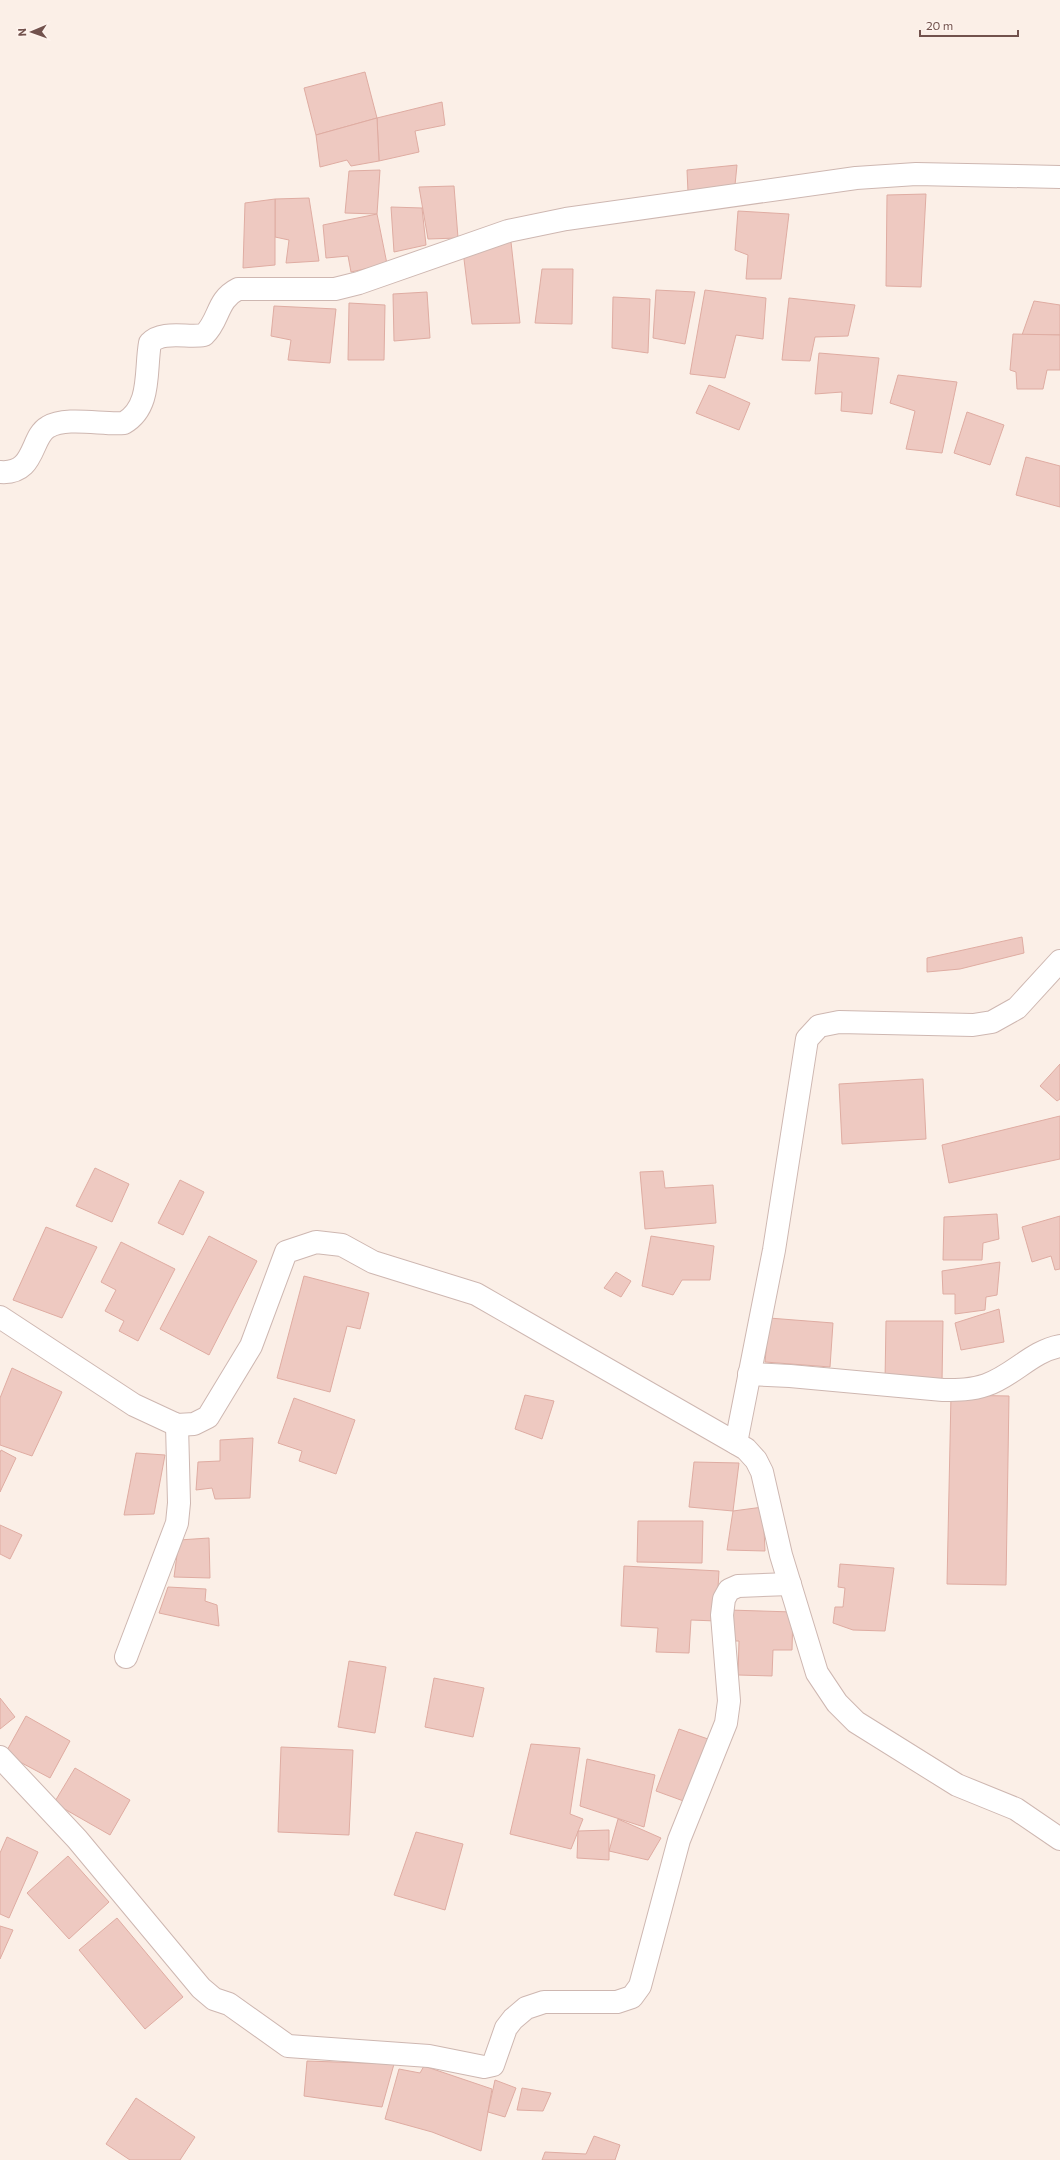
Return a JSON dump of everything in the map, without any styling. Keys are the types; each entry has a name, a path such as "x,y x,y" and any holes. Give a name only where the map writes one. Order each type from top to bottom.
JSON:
{"street":[{"path":"0,472 16,470 24,464 36,446 42,432 48,427 66,422 124,423 131,419 141,404 145,392 150,343 154,338 163,336 204,335 210,329 221,303 229,293 238,289 335,289 359,283 486,238 522,228 566,219 808,184 856,178 916,174 1060,177"},
{"path":"736,1443 774,1250 807,1039 819,1026 839,1022 974,1025 992,1022 1017,1008 1060,961"},
{"path":"0,1317 134,1405 177,1425 194,1424 208,1417 251,1346 286,1252 316,1242 342,1245 373,1262 476,1294 746,1449 756,1460 762,1472 781,1555 817,1673 837,1703 856,1722 956,1785 1016,1809 1060,1839"},
{"path":"749,1374 790,1376 943,1390 967,1389 986,1385 1004,1376 1034,1356 1051,1348 1060,1346"},
{"path":"126,1657 178,1523 179,1503 177,1425"},
{"path":"0,1757 77,1839 201,1988 214,1999 229,2004 288,2046 429,2056 484,2067 492,2065 506,2028 513,2019 526,2008 544,2002 617,2002 632,1997 640,1986 679,1840 726,1723 729,1701 722,1615 724,1599 729,1590 738,1586 790,1584"}],"building":[{"path":"365,72 377,118 316,135 304,88"},
{"path":"442,102 445,125 415,131 419,152 379,161 377,118"},
{"path":"377,118 379,161 351,166 347,160 320,167 316,135"},
{"path":"737,165 734,195 688,192 687,170"},
{"path":"380,170 377,214 345,213 349,171"},
{"path":"454,186 458,238 428,239 419,187"},
{"path":"926,194 921,287 886,286 887,195"},
{"path":"309,198 319,261 286,263 289,240 275,237 275,199"},
{"path":"275,199 275,265 243,268 245,203"},
{"path":"391,207 422,208 426,245 394,252"},
{"path":"738,211 789,214 781,279 746,279 748,255 735,250"},
{"path":"377,214 387,264 351,272 348,256 326,258 323,225"},
{"path":"511,242 520,323 472,324 463,251"},
{"path":"542,269 573,269 572,324 535,323"},
{"path":"656,290 695,292 685,344 653,338"},
{"path":"705,290 766,298 763,339 736,335 725,378 690,374"},
{"path":"427,292 430,338 394,341 393,294"},
{"path":"613,297 650,299 648,353 612,348"},
{"path":"789,298 855,305 848,336 815,337 810,361 782,360"},
{"path":"1034,301 1060,305 1060,335 1022,335"},
{"path":"349,303 385,305 384,360 348,360"},
{"path":"274,306 336,309 330,363 288,360 291,340 271,336"},
{"path":"1013,334 1060,335 1060,370 1047,370 1043,389 1017,389 1016,372 1010,370"},
{"path":"819,353 879,358 872,414 841,411 842,392 815,394"},
{"path":"898,375 957,382 942,453 906,449 915,411 890,403"},
{"path":"709,385 750,403 739,430 696,413"},
{"path":"967,412 1004,425 990,465 954,453"},
{"path":"1026,457 1060,466 1060,507 1016,495"},
{"path":"1022,937 1024,953 960,969 927,972 927,958"},
{"path":"1060,1064 1060,1099 1057,1101 1040,1086"},
{"path":"923,1079 926,1139 842,1144 839,1084"},
{"path":"1060,1116 1060,1159 949,1183 942,1145"},
{"path":"95,1168 129,1184 112,1222 76,1206"},
{"path":"663,1171 665,1188 713,1185 716,1223 645,1229 640,1172"},
{"path":"180,1180 204,1192 183,1235 158,1223"},
{"path":"997,1214 999,1239 983,1243 982,1260 943,1260 944,1217"},
{"path":"1060,1216 1060,1269 1055,1270 1051,1256 1032,1262 1022,1227"},
{"path":"46,1227 97,1247 62,1318 13,1300"},
{"path":"209,1236 257,1261 209,1355 160,1329"},
{"path":"651,1236 714,1246 710,1280 682,1280 673,1295 642,1286"},
{"path":"121,1242 175,1269 138,1341 119,1331 124,1321 105,1311 116,1290 101,1282"},
{"path":"1000,1262 997,1295 986,1297 985,1310 955,1314 955,1294 943,1294 942,1271"},
{"path":"616,1272 631,1281 621,1297 604,1288"},
{"path":"304,1276 369,1293 360,1329 347,1326 330,1392 277,1378"},
{"path":"999,1309 1004,1342 961,1350 955,1323"},
{"path":"769,1318 833,1323 830,1367 765,1362"},
{"path":"886,1321 943,1321 942,1382 885,1381"},
{"path":"12,1368 62,1392 32,1456 0,1445 0,1398"},
{"path":"525,1395 554,1401 542,1439 515,1429"},
{"path":"951,1395 1009,1396 1006,1585 947,1584"},
{"path":"294,1398 355,1420 336,1474 299,1461 302,1451 278,1443"},
{"path":"253,1438 250,1498 215,1499 212,1488 196,1490 198,1462 220,1461 220,1440"},
{"path":"1,1450 16,1458 0,1492 0,1453"},
{"path":"136,1453 165,1455 154,1514 124,1515"},
{"path":"694,1462 739,1463 733,1511 689,1507"},
{"path":"763,1507 765,1551 727,1550 733,1511"},
{"path":"638,1521 703,1521 702,1563 637,1562"},
{"path":"0,1525 22,1535 10,1559 0,1554"},
{"path":"209,1538 210,1578 174,1577 179,1540"},
{"path":"840,1564 894,1568 885,1631 853,1630 833,1623 835,1607 843,1607 845,1588 838,1587"},
{"path":"624,1566 719,1571 716,1621 691,1620 689,1653 656,1652 658,1628 621,1626"},
{"path":"168,1587 206,1589 205,1601 217,1605 219,1626 159,1613"},
{"path":"729,1610 793,1612 792,1650 773,1650 772,1676 738,1675 739,1641 728,1641"},
{"path":"349,1661 386,1667 375,1733 338,1727"},
{"path":"434,1678 484,1688 473,1737 425,1727"},
{"path":"0,1698 15,1717 0,1729"},
{"path":"26,1716 70,1741 50,1778 5,1754"},
{"path":"679,1729 711,1740 689,1803 656,1791"},
{"path":"531,1744 580,1748 570,1814 583,1819 571,1849 510,1834"},
{"path":"281,1747 353,1750 349,1835 278,1832"},
{"path":"587,1759 655,1775 644,1827 580,1806"},
{"path":"75,1768 130,1800 110,1835 54,1803"},
{"path":"618,1819 661,1838 648,1860 609,1851"},
{"path":"609,1830 609,1860 577,1858 578,1831"},
{"path":"416,1832 463,1844 445,1910 394,1895"},
{"path":"7,1837 38,1852 9,1918 0,1914 0,1853"},
{"path":"68,1856 109,1902 69,1939 27,1893"},
{"path":"117,1918 183,1997 145,2029 79,1950"},
{"path":"0,1926 13,1930 0,1959"},
{"path":"307,2061 394,2064 382,2107 304,2096"},
{"path":"424,2066 492,2089 481,2151 432,2132 385,2119 399,2069 420,2073"},
{"path":"495,2080 516,2088 505,2117 488,2112"},
{"path":"522,2088 551,2093 543,2111 517,2110"},
{"path":"136,2098 195,2137 180,2160 130,2160 106,2144"},
{"path":"594,2136 620,2145 615,2160 542,2160 545,2152 586,2154"}]}
